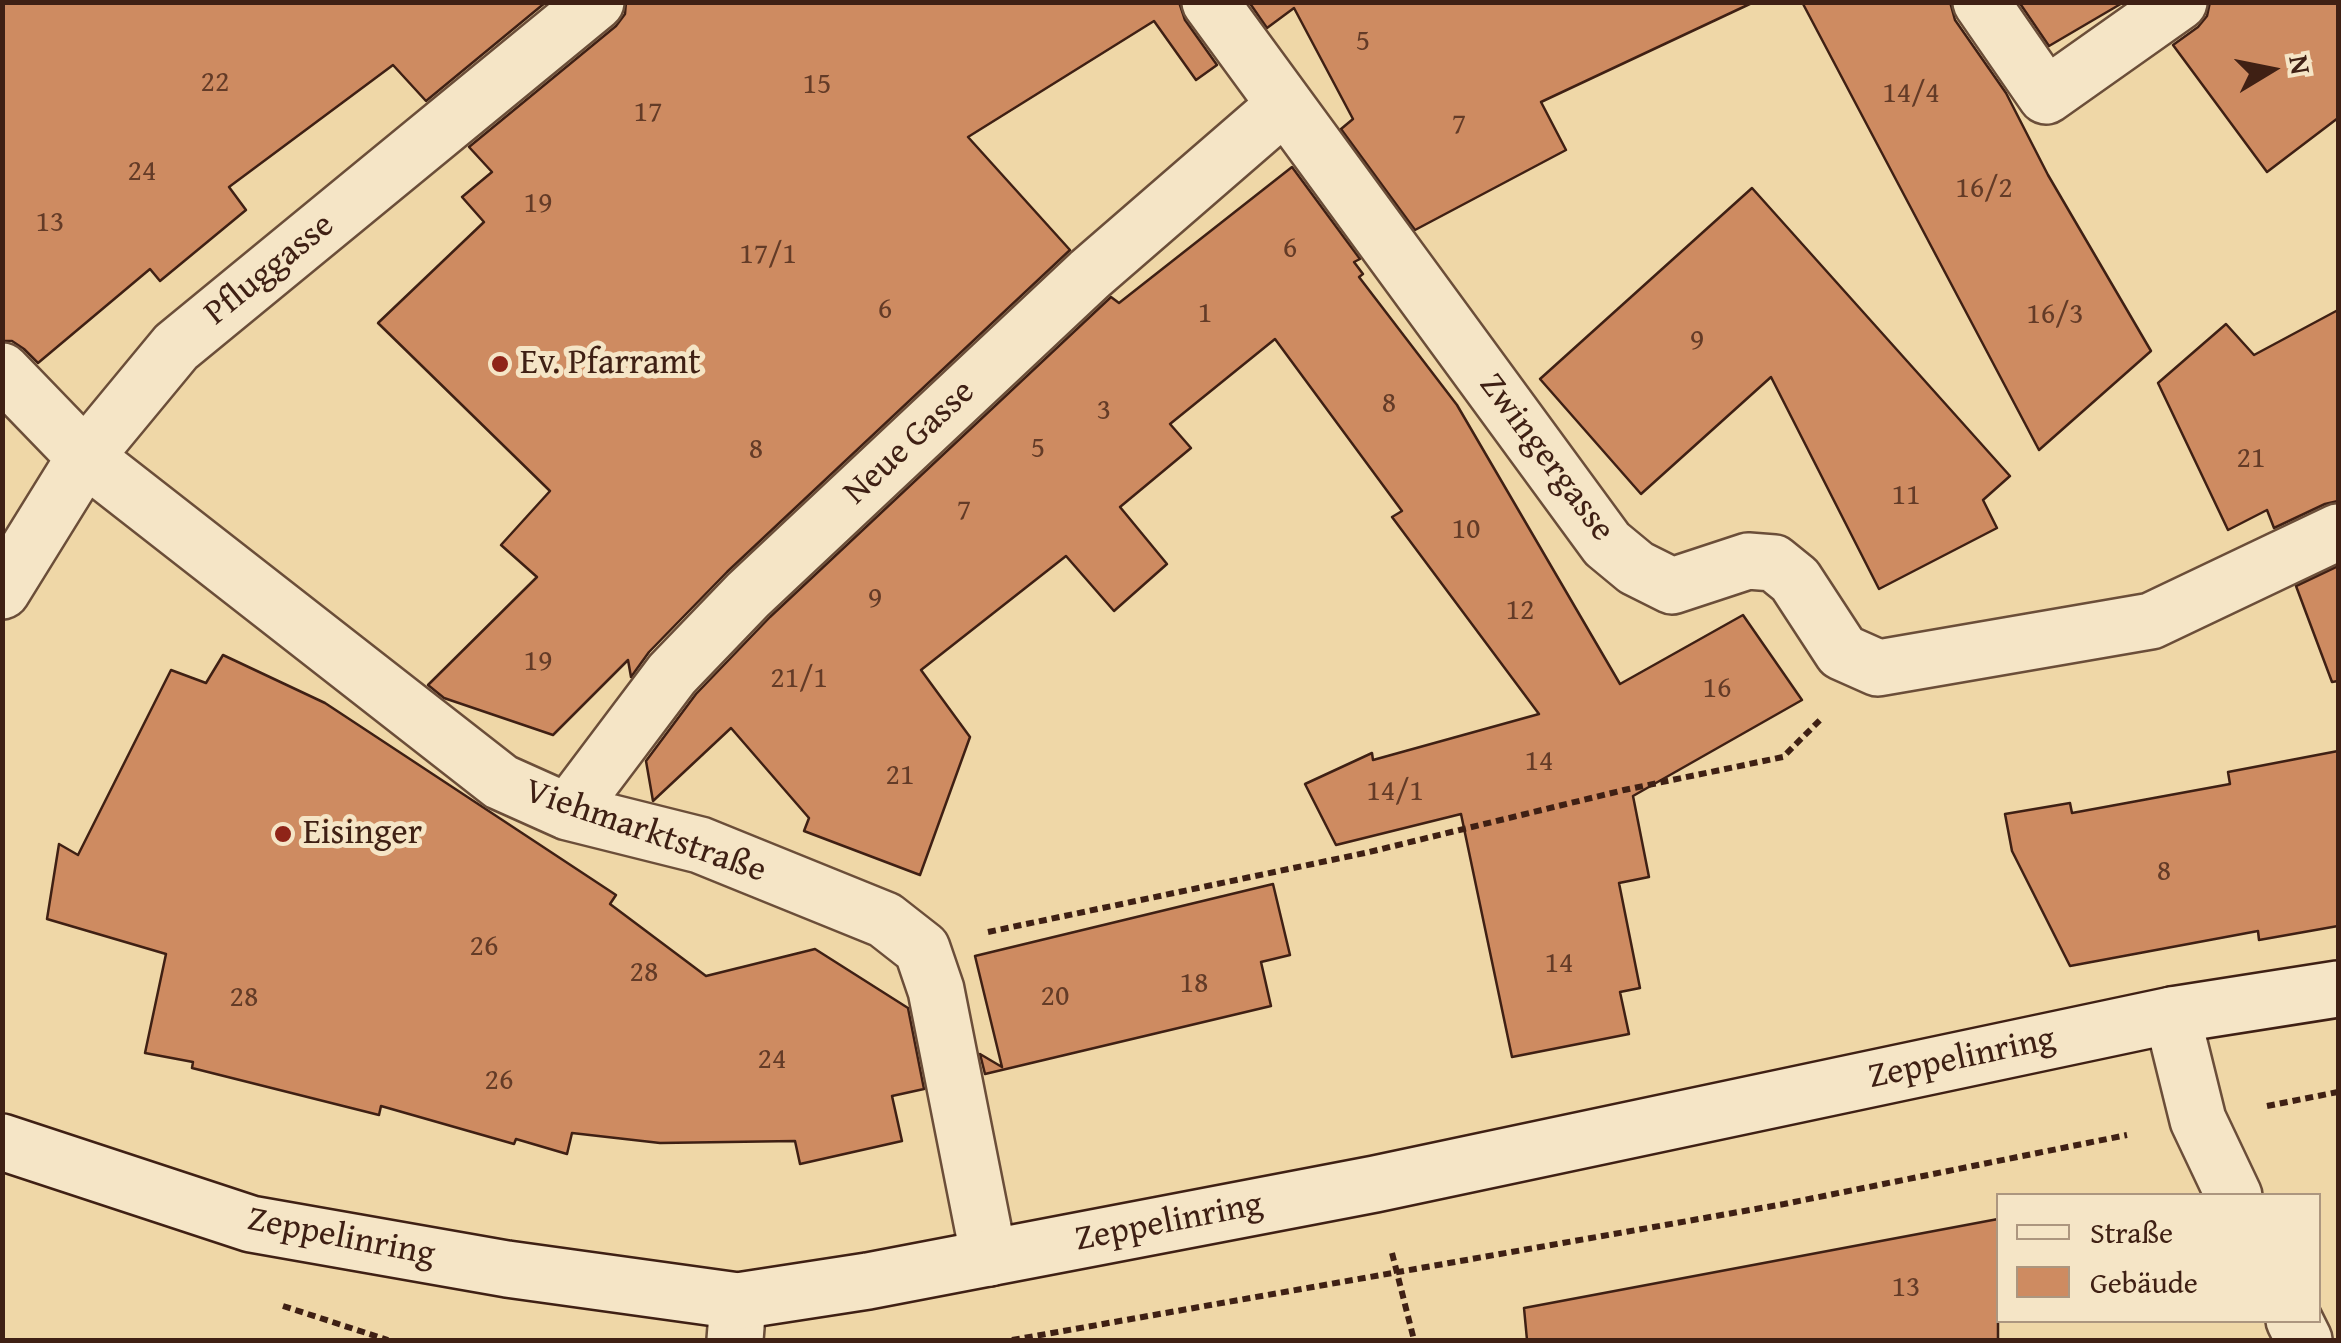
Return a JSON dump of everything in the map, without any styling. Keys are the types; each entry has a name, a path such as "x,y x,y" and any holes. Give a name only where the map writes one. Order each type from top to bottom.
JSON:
{"street":[{"name":"Pfluggasse","path":"2,591 86,457 176,348 596,2"},
{"name":"Zwingergasse","path":"1210,2 1607,544 1636,568 1672,586 1748,562 1774,563 1795,580 1842,652 1878,668"},
{"path":"1981,2 2046,96 2179,2"},
{"name":"Neue Gasse","path":"568,812 672,674 748,595 1090,274 1285,105"},
{"name":"Viehmarktstraße","path":"2,371 86,457 501,782 568,812 700,844 885,920 922,949"},
{"path":"1878,668 2151,621 2338,532"},
{"path":"922,949 936,990 989,1258"},
{"name":"Zeppelinring","path":"2,1142 251,1224 508,1270 736,1320 868,1281 1375,1184 2172,1014 2338,988"},
{"path":"2172,1014 2198,1120 2233,1193"}],"path":[{"path":"922,949 1365,853 1783,756 1878,668"},
{"path":"1012,1340 1784,1204 2338,1092"},
{"path":"1375,1184 1414,1340"}],"building":[{"path":"2,2 546,2 426,101 393,65 229,187 246,210 160,281 150,269 38,363 12,341 2,341"},
{"path":"626,2 1179,2 1185,20 1217,65 1196,80 1154,21 968,137 1070,250 727,572 649,652 631,677 628,660 553,735 444,698 428,685 537,577 501,545 550,491 378,323 484,222 462,197 492,172 469,147 616,26 625,14"},
{"path":"1249,2 1754,2 1541,102 1566,150 1415,230 1341,129 1353,119 1294,8 1267,28"},
{"path":"1802,2 1950,2 1955,20 2006,93 2048,175 2151,351 2039,450"},
{"path":"2019,2 2124,2 2049,46"},
{"path":"2210,2 2338,2 2338,118 2267,172 2173,45 2198,27 2207,16"},
{"path":"1292,167 1360,259 1354,262 1363,274 1359,277 1457,405 1620,684 1743,615 1802,700 1633,796 1649,877 1619,883 1640,988 1620,992 1629,1034 1512,1057 1461,814 1336,845 1305,784 1372,753 1373,760 1539,714 1392,517 1402,511 1275,339 1170,424 1191,448 1120,507 1167,564 1114,611 1066,556 921,670 970,737 920,875 804,831 809,818 731,728 653,801 646,761 696,694 770,617 1111,297 1119,303"},
{"path":"1752,188 2010,476 1983,500 1997,528 1879,589 1771,377 1641,494 1540,379"},
{"path":"2338,310 2338,501 2274,528 2267,510 2228,530 2158,383 2226,324 2254,355"},
{"path":"2338,566 2338,681 2332,682 2296,586"},
{"path":"223,655 325,703 616,895 610,904 706,976 815,949 908,1008 924,1089 892,1096 902,1141 800,1164 795,1141 660,1143 572,1133 567,1154 516,1139 514,1144 381,1106 379,1115 192,1068 193,1062 145,1053 166,954 47,919 59,844 78,855 171,670 206,683"},
{"path":"2338,751 2338,926 2259,940 2258,931 2070,966 2012,851 2005,814 2070,803 2072,813 2230,784 2228,772"},
{"path":"1273,884 1290,955 1261,962 1271,1006 985,1074 980,1054 1002,1067 975,956"},
{"path":"1996,1219 1998,1340 1527,1340 1524,1308"}],"place":[{"name":"Ev. Pfarramt","path":"500,364"},
{"name":"Eisinger","path":"283,834"}]}
